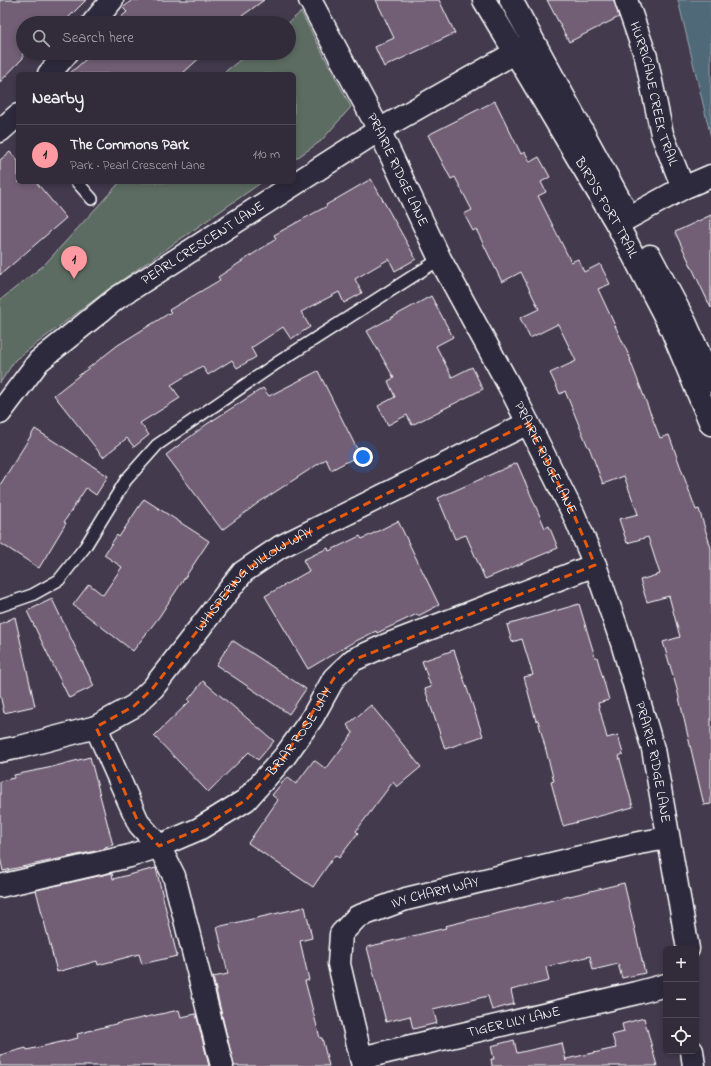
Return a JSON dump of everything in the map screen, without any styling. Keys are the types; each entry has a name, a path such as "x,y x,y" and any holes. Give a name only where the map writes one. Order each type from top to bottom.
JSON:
{"street":[{"path":"99,16 112,0"},
{"name":"PRAIRIE RIDGE LANE","path":"310,0 379,130 440,259 528,423 574,515 595,565 622,644 653,749 687,946"},
{"name":"BIRD'S FORT TRAIL","path":"484,0 514,53 624,221 685,322 711,381"},
{"name":"BIRD'S FORT TRAIL","path":"511,0 624,221 711,424"},
{"name":"HURRICANE CREEK TRAIL","path":"626,0 646,57 662,134 683,188"},
{"name":"PEARL CRESCENT LANE","path":"296,183 379,130 533,42"},
{"path":"51,72 61,60"},
{"path":"0,131 16,117"},
{"path":"624,221 683,188 711,176"},
{"name":"PEARL CRESCENT LANE","path":"0,413 39,361 117,298 295,184"},
{"name":"WHISPERING WILLOW WAY","path":"0,751 96,727 134,706 153,688 243,572 280,547 528,423"},
{"name":"BRIAR ROSE WAY","path":"0,886 130,856 159,846 199,829 246,800 285,756 312,718 334,678 353,660 384,646 595,565"},
{"path":"96,727 139,824 159,846 174,876 222,1066"},
{"name":"IVY CHARM WAY","path":"362,1062 339,964 341,934 357,917 406,899 639,843 668,838"},
{"name":"TIGER LILY LANE","path":"362,1062 663,986"},
{"path":"692,1054 694,1066"}],"lane":[{"path":"79,184 92,199"},
{"path":"0,606 32,595 59,580 85,547 126,480 157,445 277,363 440,259"}],"highlighted area":[{"path":"528,423 574,515 595,565 353,660 334,678 285,756 246,800 199,829 159,846 139,824 96,727 134,706 153,688 243,572 280,547"}],"green space":[{"path":"301,12 351,107 321,141 296,159 296,72 225,72 240,60 296,60 296,16"},
{"path":"118,184 259,184 102,294 15,360 0,383 0,300 44,265"}],"water":[{"path":"678,0 711,0 711,137"}],"building":[{"path":"0,0 86,0 70,16 16,16 16,60 21,60 0,82"},
{"path":"132,0 264,0 242,16 122,16 127,12 123,8"},
{"path":"376,0 439,0 455,33 384,67 375,47 394,38"},
{"path":"547,0 614,0 619,17 569,42"},
{"path":"85,60 197,60 184,72 71,72"},
{"path":"495,101 521,154 525,152 530,162 539,157 550,177 541,182 546,192 538,196 571,262 578,259 584,272 600,264 610,284 598,289 631,360 660,438 669,435 696,510 699,509 711,548 711,804 704,805 677,689 663,642 680,637 669,596 647,602 640,580 660,574 648,537 627,543 619,519 638,514 624,476 603,484 565,391 560,394 550,373 576,361 558,324 530,338 520,318 539,309 521,272 502,282 476,229 473,231 464,214 472,210 455,177 451,179 428,135"},
{"path":"10,152 16,159 16,184 38,184 66,218 0,275 0,160"},
{"path":"371,179 416,259 395,271 389,259 355,279 362,293 344,303 339,292 301,312 310,327 291,339 283,327 251,348 256,357 237,368 232,360 208,375 202,366 171,385 180,398 140,423 149,435 134,447 127,438 103,457 54,395 118,345 171,312 169,310 220,280 218,277 276,239 274,235 327,206 326,205"},
{"path":"711,215 711,308 675,232"},
{"path":"431,296 453,337 436,346 452,377 472,367 483,389 412,425 407,415 388,425 378,406 395,397 388,381 394,378 367,331"},
{"path":"318,371 360,455 331,470 326,459 258,503 222,530 166,455 207,424 263,388 269,396"},
{"path":"35,429 108,476 96,495 86,488 64,522 66,523 39,568 0,543 0,485"},
{"path":"517,463 545,528 549,526 558,548 485,579 466,535 455,539 438,498"},
{"path":"144,499 209,541 159,617 133,651 73,605 89,584 103,595 122,567 104,555 117,535 119,537"},
{"path":"398,521 439,605 418,616 417,614 377,633 376,631 350,644 308,669 265,596 309,571 303,560 328,548 329,551 360,536 362,539"},
{"path":"52,599 94,686 69,698 27,611"},
{"path":"579,604 595,657 597,657 609,700 598,703 607,738 618,735 623,754 619,756 633,807 563,826 551,782 554,781 538,720 536,721 524,677 533,675 522,639 512,642 507,625"},
{"path":"15,617 35,706 4,713 0,694 0,624"},
{"path":"232,640 306,689 289,714 216,665"},
{"path":"454,650 483,736 445,749 425,689 431,687 422,661"},
{"path":"203,681 274,741 258,760 249,752 208,792 154,736 190,701 188,700"},
{"path":"371,705 421,767 397,787 393,782 356,831 358,833 339,858 335,855 313,887 248,843 278,800 272,795 287,777 296,784 314,760 326,769 353,733 347,725"},
{"path":"90,757 113,845 105,847 105,849 3,871 0,857 0,781 14,778 14,775"},
{"path":"156,868 177,956 142,964 139,954 98,965 97,961 57,972 36,890 112,873 113,879"},
{"path":"624,883 645,973 622,978 618,964 593,970 590,956 546,967 549,981 511,990 514,1004 492,1010 488,996 433,1009 437,1023 413,1029 410,1016 386,1022 367,947 446,928 445,926"},
{"path":"305,907 312,938 300,941 309,980 305,981 329,1066 234,1066 213,977 228,974 217,927"},
{"path":"179,1010 181,1017 196,1014 209,1066 0,1066 0,1055 26,1048 27,1050 78,1038 77,1034"},
{"path":"644,1018 657,1066 492,1066 491,1059 494,1059 491,1046 514,1040 517,1053 562,1043 566,1061 566,1059 616,1048 612,1035 624,1032 622,1024"}],"place":[{"name":"The Commons Park","path":"74,279"}]}
